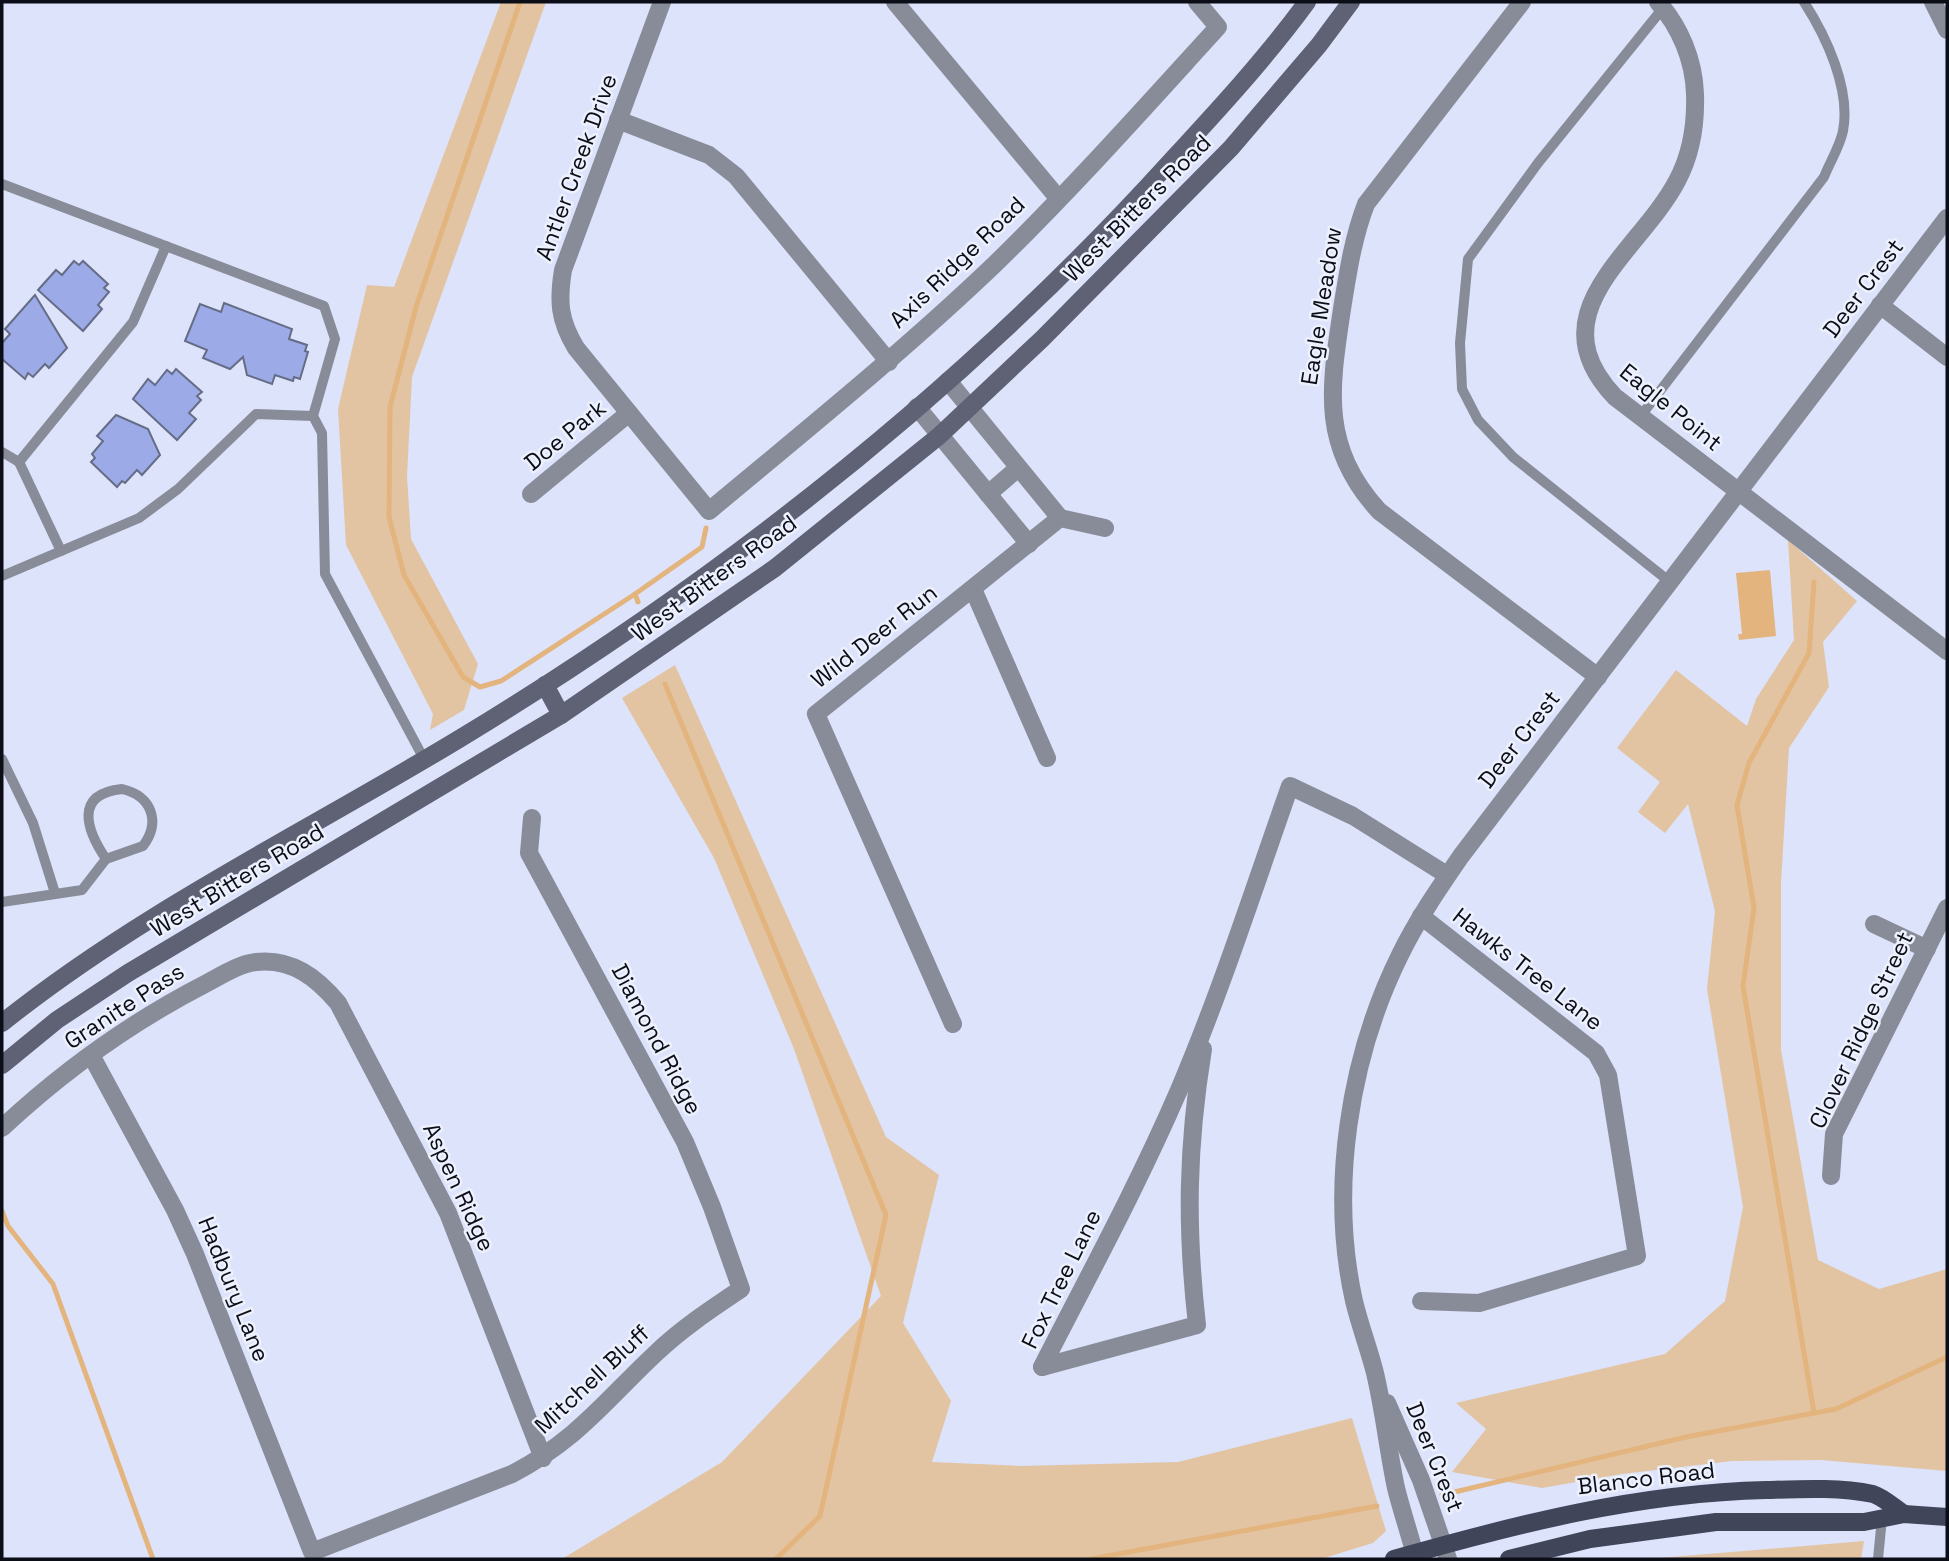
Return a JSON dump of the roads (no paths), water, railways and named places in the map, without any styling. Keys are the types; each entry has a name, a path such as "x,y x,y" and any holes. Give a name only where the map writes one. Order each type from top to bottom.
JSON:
{"main road":[{"name":"West Bitters Road","path":"2,1023 53,982 134,930 424,760 545,685 652,615 745,547 948,381 1115,222 1205,124 1307,2"},
{"name":"West Bitters Road","path":"2,1065 57,1020 128,973 561,715 775,568 939,436 1120,262 1231,148 1319,45 1351,2"},
{"path":"545,685 561,715"},
{"name":"Blanco Road","path":"1394,1559 1446,1552 1581,1510 1658,1498 1747,1490 1811,1489 1875,1494 1904,1514"},
{"path":"1509,1559 1590,1539 1716,1522 1864,1522 1904,1514 1947,1517"}],"street":[{"name":"Antler Creek Drive","path":"662,2 563,270 558,303 563,327 576,348 709,511"},
{"path":"895,2 1058,198"},
{"name":"Axis Ridge Road","path":"709,511 889,362 995,263 1058,198 1218,27 1197,2"},
{"name":"Eagle Meadow","path":"1522,2 1366,204 1354,235 1332,373 1332,415 1336,440 1349,471 1379,512 1598,677"},
{"path":"1933,2 1947,30"},
{"name":"Eagle Point","path":"1661,5 1687,52 1695,84 1696,118 1690,151 1677,182 1592,299 1584,332 1587,357 1598,379 1640,417 1947,651"},
{"path":"618,120 709,155 736,176 889,362"},
{"name":"Deer Crest","path":"1415,1556 1396,1488 1375,1373 1354,1300 1346,1242 1345,1183 1349,1125 1360,1067 1377,1010 1399,956 1447,875 1947,218"},
{"path":"1880,305 1947,357"},
{"path":"948,381 1017,469 1060,518 1105,528"},
{"path":"917,407 1029,544"},
{"name":"Doe Park","path":"531,494 629,413"},
{"path":"988,494 1017,469"},
{"name":"Wild Deer Run","path":"953,1024 816,714 1060,518"},
{"path":"973,589 1047,758"},
{"name":"Fox Tree Lane","path":"1211,1011 1195,1099 1188,1175 1189,1250 1198,1325 1042,1367 1143,1170 1211,1011 1290,786 1353,816 1447,875"},
{"name":"Diamond Ridge","path":"532,818 529,853 685,1142 741,1289"},
{"name":"Clover Ridge Street","path":"1831,1176 1834,1135 1947,908"},
{"name":"Hawks Tree Lane","path":"1421,916 1595,1053 1608,1075 1637,1256 1479,1303 1421,1301"},
{"path":"1874,924 1927,949"},
{"name":"Granite Pass","path":"2,1128 40,1092 166,1005 232,970 256,962 289,964"},
{"name":"Aspen Ridge","path":"289,964 318,980 338,1003 430,1173 543,1458"},
{"name":"Hadbury Lane","path":"90,1055 175,1210 195,1254 312,1552"},
{"name":"Mitchell Bluff","path":"312,1552 512,1474 543,1458 584,1426 655,1353 688,1325 741,1289"},
{"name":"Deer Crest","path":"1375,1373 1421,1480 1446,1552"}],"lane":[{"path":"1640,417 1824,177 1843,130 1840,78 1817,23 1804,2"},
{"path":"1661,5 1538,163 1468,259 1460,343 1462,389 1478,420 1513,457 1670,582"},
{"path":"2,184 324,306 335,340 313,416 322,433 325,574 424,760"},
{"path":"19,462 133,323 166,246"},
{"path":"2,576 139,518 178,489 256,414 313,416"},
{"path":"2,452 19,462 61,551"},
{"path":"3,766 33,823 55,893"},
{"path":"2,902 82,890 106,859 133,852 150,837 153,815 142,796 132,791 122,789 103,794 90,810 89,831 106,859"},
{"path":"1878,1559 1882,1518"}],"waterway":[{"path":"520,2 416,307 390,407 389,517 404,575 463,677 480,687 501,681 635,594 638,602"},
{"path":"635,594 702,547 706,528"},
{"path":"1814,582 1809,653 1749,763 1737,805 1754,908 1743,986 1814,1413"},
{"path":"665,684 886,1215 820,1516 776,1559"},
{"path":"2,1211 8,1226 53,1284 153,1559"},
{"path":"1442,1495 1686,1437 1836,1409 1947,1357"},
{"path":"1091,1559 1377,1506"}]}
